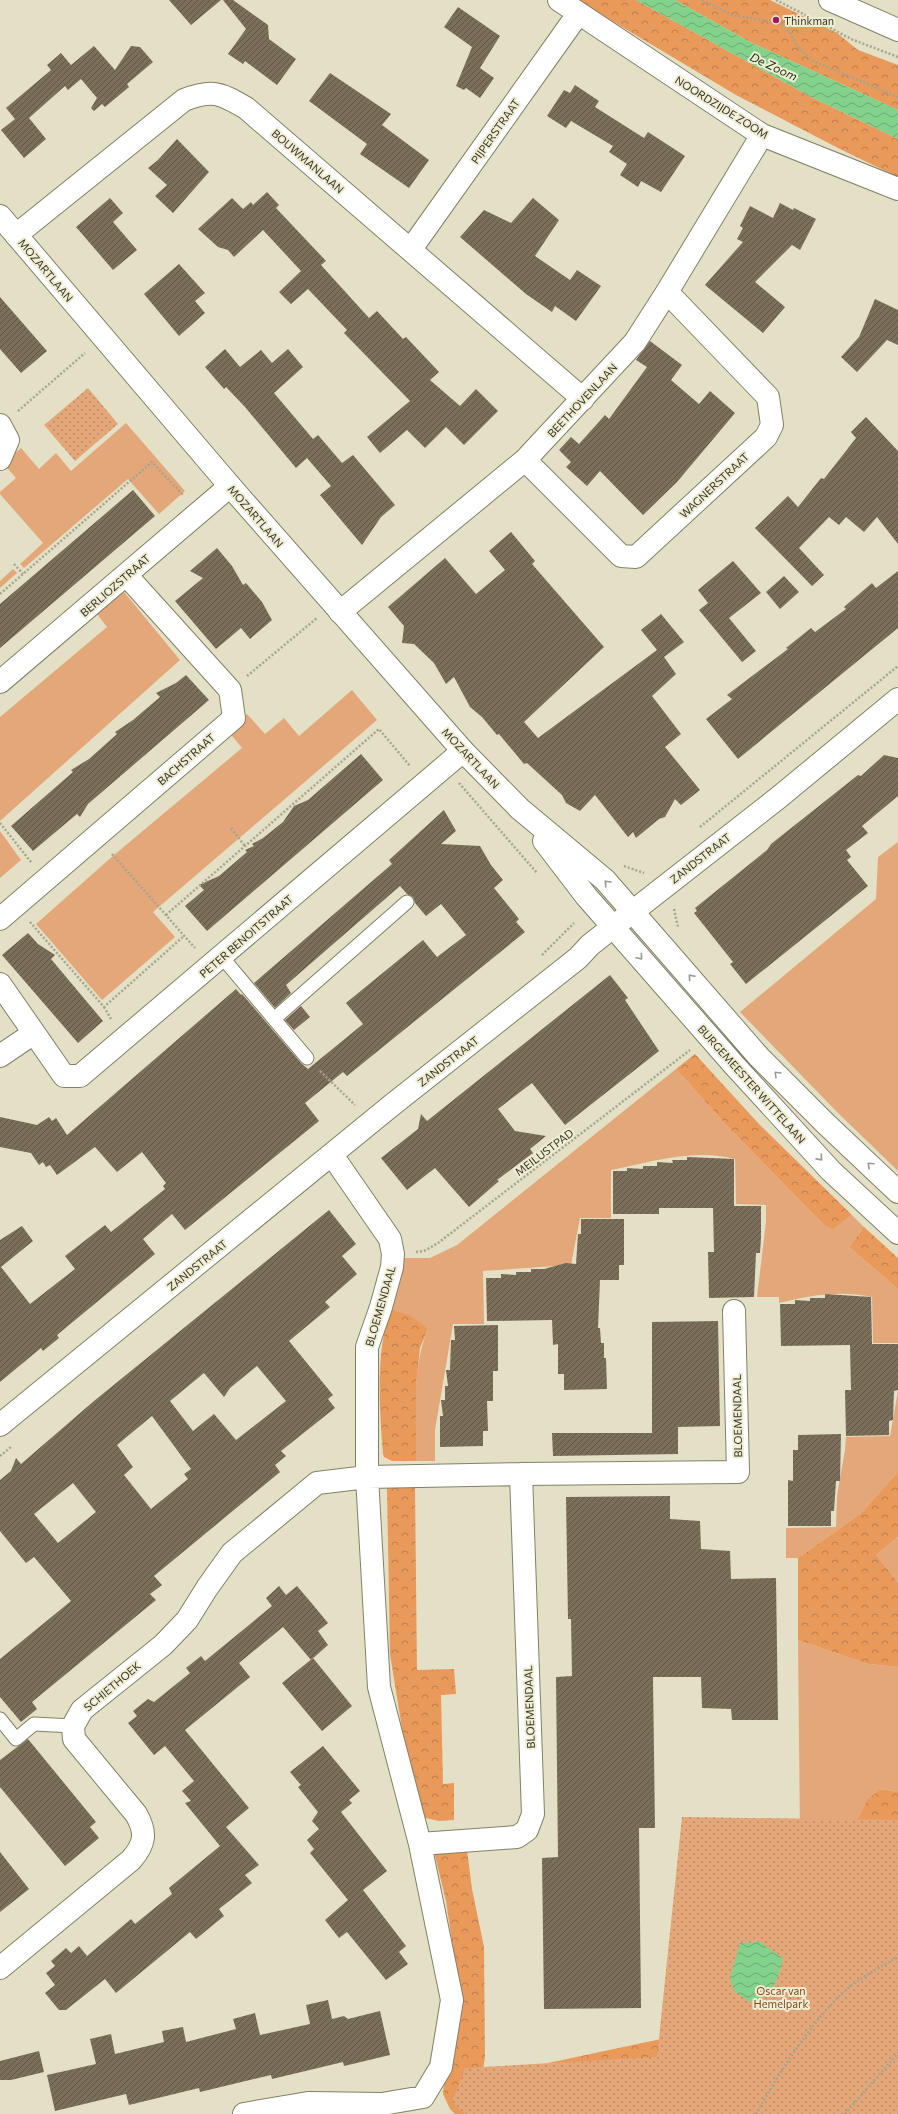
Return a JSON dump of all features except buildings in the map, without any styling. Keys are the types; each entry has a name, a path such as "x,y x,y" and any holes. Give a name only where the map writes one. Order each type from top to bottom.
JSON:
{"street":[{"name":"NOORDZIJDE ZOOM","path":"559,0 762,135 898,189"},
{"path":"830,0 898,30"},
{"name":"PIJPERSTRAAT","path":"411,249 578,14"},
{"name":"BOUWMANLAAN","path":"5,224 184,100 202,93 222,94 246,108 411,249 582,399"},
{"name":"BEETHOVENLAAN","path":"340,612 525,460 635,342 762,135"},
{"name":"MOZARTLAAN","path":"5,224 230,486 463,751 520,809 605,880 633,912"},
{"name":"WAGNERSTRAAT","path":"525,460 621,556 636,557 766,437 772,425 768,397 667,292"},
{"path":"0,426 8,440 0,459"},
{"name":"BERLIOZSTRAAT","path":"0,682 127,576 230,486"},
{"path":"127,576 230,690"},
{"name":"BACHSTRAAT","path":"8,912 234,718 230,690"},
{"name":"ZANDSTRAAT","path":"0,1425 332,1155 578,958 590,945 615,927 898,700"},
{"name":"PETER BENOITSTRAAT","path":"34,1034 64,1076 80,1076 217,961 424,782 463,751"},
{"name":"MOZARTLAAN","path":"520,809 586,896 615,927"},
{"path":"633,912 676,959 759,1057 825,1123 898,1192"},
{"name":"BURGEMEESTER WITTELAAN","path":"615,927 734,1065 832,1171 898,1233"},
{"path":"0,984 34,1034 0,1056"},
{"name":"BLOEMENDAAL","path":"244,2114 308,2103 382,2104 423,2097 441,2067 452,2000 420,1844 379,1687 367,1477 367,1347 381,1307 392,1267 393,1254 390,1239 332,1155"},
{"name":"BLOEMENDAAL","path":"367,1477 738,1472 734,1311"},
{"name":"BLOEMENDAAL","path":"420,1844 517,1837 527,1830 533,1814 521,1474"},
{"name":"SCHIETHOEK","path":"73,1726 82,1710 163,1644 187,1620 207,1588 232,1553 317,1483 367,1477"},
{"path":"0,1968 130,1860 140,1849 142,1825 136,1814 74,1739 73,1726"}],"lane":[{"path":"274,1019 407,902"},
{"path":"217,961 274,1019 307,1058"},
{"path":"0,1719 16,1739 34,1724 73,1726"}],"path":[{"path":"702,0 732,16 768,20 784,25 797,46 813,61 898,98"},
{"path":"0,426 87,351"},
{"path":"0,594 152,462 199,512"},
{"path":"14,564 23,574"},
{"path":"230,690 317,618"},
{"path":"699,828 898,666"},
{"path":"166,915 379,729 424,782"},
{"path":"0,823 45,880"},
{"path":"231,828 245,846"},
{"path":"112,854 184,936 217,961"},
{"path":"644,873 649,869"},
{"path":"8,912 104,1007 184,936"},
{"name":"MEILUSTPAD","path":"393,1254 424,1251 438,1243 697,1045"},
{"path":"307,1058 357,1107"},
{"path":"756,2114 780,2073 840,1995 870,1973 898,1957"},
{"path":"845,2114 898,2053"}],"green space":[{"path":"577,0 636,0 811,97 898,139 898,177 840,149 736,95"},
{"path":"675,0 770,0 837,33 858,50 898,65 898,110 750,42"},
{"path":"88,388 118,424 75,461 44,425"},
{"path":"126,423 185,491 159,514 128,479 24,568 20,564 43,543 0,494 0,492 16,478 3,463 21,448 39,469 56,453 71,471"},
{"path":"13,569 17,573 0,588 0,581"},
{"path":"124,592 180,660 0,821 0,717 107,627 97,614"},
{"path":"352,690 377,720 153,912 175,937 102,1000 36,924 114,855 242,748 228,731 247,714 265,734 284,718 299,736"},
{"path":"0,831 21,860 0,878"},
{"path":"898,842 898,1171 838,1113 740,1012 876,899 878,857"},
{"path":"695,1054 759,1124 852,1215 833,1230 825,1226 729,1128 676,1069"},
{"path":"676,1069 729,1128 825,1226 833,1230 852,1215 864,1227 849,1247 898,1289 898,1343 873,1343 872,1297 848,1294 825,1294 779,1303 779,1297 757,1297 766,1222 766,1205 736,1204 735,1159 704,1155 673,1157 611,1170 611,1218 580,1218 571,1265 483,1271 484,1324 453,1324 435,1430 435,1461 416,1461 415,1411 417,1377 419,1361 428,1329 392,1310 402,1276 402,1258 430,1258 457,1245"},
{"path":"864,1227 898,1258 898,1289 849,1247"},
{"path":"392,1310 409,1315 428,1329 420,1348 416,1385 416,1461 392,1461 384,1457 383,1454 380,1400 380,1361 386,1325"},
{"path":"898,1391 898,1472 861,1513 798,1558 786,1558 786,1528 836,1527 837,1496 846,1437 890,1436"},
{"path":"898,1472 898,1537 876,1555 898,1582 898,1667 868,1664 798,1640 798,1558 861,1513"},
{"path":"387,1488 415,1488 417,1670 454,1669 456,1694 441,1695 443,1784 454,1783 454,1820 439,1821 425,1818 404,1741 390,1654"},
{"path":"898,1537 898,1582 876,1555"},
{"path":"798,1640 868,1664 898,1667 898,1792 881,1789 852,1832 800,1835"},
{"path":"881,1789 898,1792 898,1945 749,2114 455,2114 450,2109 443,2094 455,1962 446,1901 432,1843 466,1842 472,1889 484,1947 485,2057 482,2077 661,2039 852,1832 868,1799"},
{"name":"Oscar van Hemelpark","path":"682,1817 898,1820 898,2114 464,2114 452,2102 465,2068 657,2057"}],"water":[{"name":"De Zoom","path":"636,0 675,0 750,42 898,110 898,139 811,97"},
{"path":"760,1942 783,1958 774,1986 765,1995 750,2002 734,1991 730,1978 740,1943"}],"place":[{"name":"Thinkman","path":"776,20"}]}
